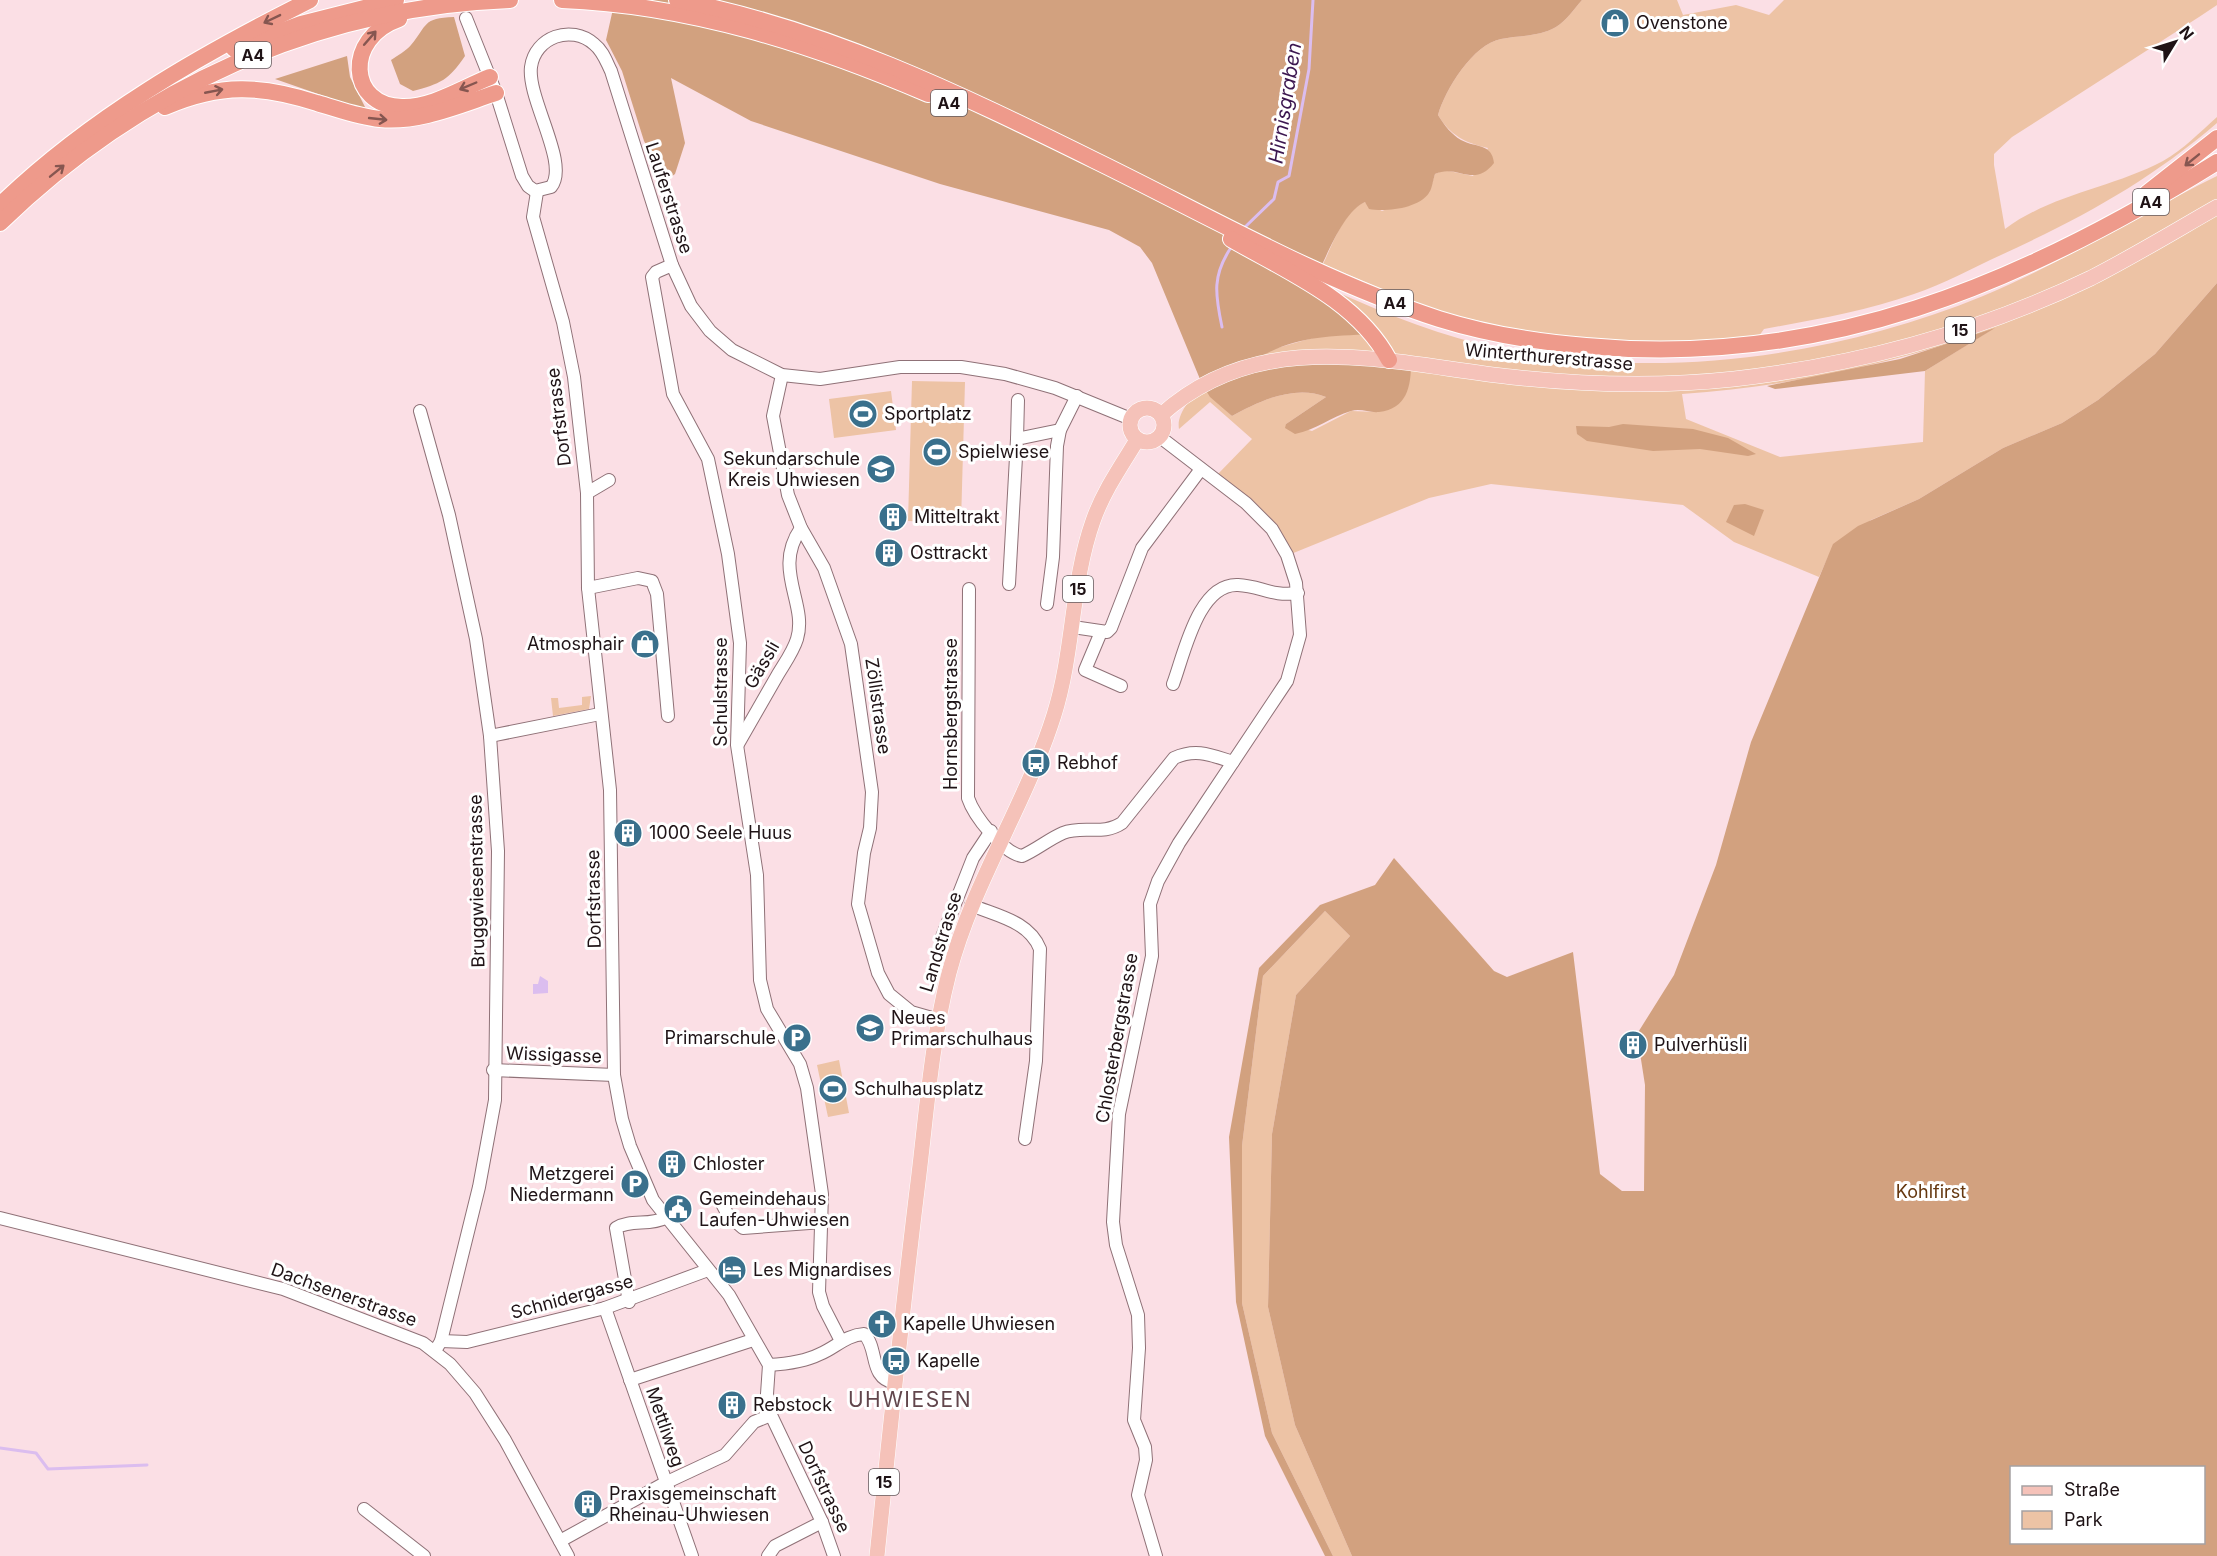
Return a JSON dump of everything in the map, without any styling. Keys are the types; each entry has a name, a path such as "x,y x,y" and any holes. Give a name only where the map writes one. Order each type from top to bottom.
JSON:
{"highway":[{"path":"118,111 211,50 310,0"},
{"name":"A4","path":"0,205 57,154 118,111 172,79 248,43 327,16 396,0"},
{"name":"A4","path":"0,223 85,149 171,93 249,56 342,25 439,6 510,0"},
{"name":"A4","path":"562,0 624,5 688,15 766,34 819,51 977,116 1205,220 1231,239 1272,256 1380,297 1472,328 1554,344 1646,352 1754,345 1812,336 1868,323 1983,285 2083,238 2217,162"},
{"name":"A4","path":"677,0 800,32 897,68 1024,126 1272,256"},
{"path":"691,0 718,9"},
{"name":"A4","path":"439,6 396,20 372,34 361,54 359,66 363,82 379,100 398,107 420,105 493,85"},
{"path":"85,149 170,105 222,89 277,91 357,115 394,120 428,115 493,85"},
{"path":"2083,238 2179,170 2217,138"},
{"path":"1272,256 1355,316 1371,331 1385,353"}],"main road":[{"name":"Winterthurerstrasse","path":"1161,415 1207,381 1241,368 1283,359 1385,353 1511,377 1638,384 1731,379 1837,363 1935,338 2031,304 2125,260 2217,207"},
{"path":"1144,408 1154,410 1161,415 1164,428 1160,437 1148,443 1137,440 1132,432 1131,419 1137,412 1144,408"},
{"name":"Landstrasse","path":"877,1556 895,1383 939,1020 949,973 996,836 1025,790 1052,722 1065,673 1083,559 1093,521 1112,481 1137,440"}],"street":[{"path":"466,18 493,85 524,180 530,188 537,192"},
{"name":"Lauferstrasse","path":"537,192 553,185 556,170 532,89 532,62 539,48 550,39 564,34 580,35 600,49 611,71 672,265 691,306 710,332 732,350 783,375 820,379 900,367 960,367 1028,380 1077,396 1131,419"},
{"name":"Dorfstrasse","path":"537,192 533,217 563,322 574,377 587,493 588,588 610,790 614,1075 622,1119 635,1162 652,1200 738,1308 753,1340 769,1365 767,1394 771,1415 822,1522 834,1556"},
{"name":"Schulstrasse","path":"672,265 656,272 652,277 673,394 708,459 728,554 740,644 737,745 757,875 759,980 767,1010 800,1064 807,1088 822,1194 823,1222 819,1292 823,1306 841,1341"},
{"name":"Zöllistrasse","path":"783,375 774,404 774,420 788,495 801,528 824,568 851,644 872,792 870,828 858,904 879,973 889,994 911,1012 939,1020"},
{"path":"1047,604 1053,557 1054,467 1060,430 1077,396"},
{"path":"1009,584 1018,400"},
{"name":"Bruggwiesenstrasse","path":"420,411 449,515 476,639 490,736 498,851 493,1070 495,1100 490,1132 438,1346"},
{"path":"1017,439 1060,430"},
{"name":"Chlosterbergstrasse","path":"1156,1556 1138,1496 1146,1460 1145,1447 1134,1420 1139,1348 1138,1315 1116,1245 1113,1222 1119,1114 1152,956 1149,921 1153,892 1179,843 1287,681 1300,635 1298,593 1287,555 1272,529 1246,503 1160,437"},
{"path":"1073,627 1107,632 1115,622 1142,548 1201,469"},
{"path":"587,493 609,480"},
{"name":"Gässli","path":"737,745 797,639 798,618 790,577 790,556 792,540 801,528"},
{"path":"588,588 638,578 652,581 657,594 668,716"},
{"path":"1173,684 1199,613 1212,595 1234,585 1274,594 1298,593"},
{"name":"Hornsbergstrasse","path":"969,589 966,784 973,812 996,836 1006,851 1022,856 1062,833 1077,829 1106,831 1114,828 1122,823 1174,758 1186,752 1198,751 1233,762"},
{"path":"1101,632 1085,670 1121,686"},
{"path":"490,736 600,714"},
{"path":"942,937 973,858 996,836"},
{"path":"971,905 1025,928 1033,935 1040,950 1036,1061 1025,1139"},
{"name":"Wissigasse","path":"493,1070 614,1075"},
{"path":"720,1200 728,1215 743,1228 823,1222"},
{"name":"Dachsenerstrasse","path":"0,1218 283,1289 438,1346 491,1417 564,1549"},
{"path":"629,1302 616,1228 622,1224 658,1222 666,1218"},
{"name":"Schnidergasse","path":"438,1346 467,1342 629,1302 708,1270"},
{"name":"Mettliweg","path":"605,1308 692,1556"},
{"path":"769,1365 789,1364 821,1354 841,1341 864,1334 870,1339 879,1373 885,1381 895,1383"},
{"path":"630,1380 753,1340"},
{"path":"552,1556 665,1483 725,1455 754,1422 771,1415"},
{"path":"364,1509 424,1556"},
{"path":"768,1556 775,1546 822,1522"}],"green space":[{"path":"615,0 1582,0 1563,22 1550,30 1501,39 1480,49 1462,70 1447,93 1438,115 1457,138 1490,152 1494,163 1487,170 1472,175 1451,171 1435,174 1429,193 1417,203 1384,210 1369,209 1365,202 1349,215 1342,225 1314,282 1373,334 1336,336 1291,343 1244,366 1262,362 1411,364 1408,388 1396,406 1379,412 1351,411 1310,430 1295,434 1285,428 1286,424 1326,397 1314,393 1290,393 1265,400 1232,416 1210,397 1202,384 1152,263 1140,247 1109,230 940,184 751,121 671,78 685,143 675,174 668,179 664,178 644,141 622,71 606,40"},
{"path":"1582,0 1677,0 1683,15 1736,5 1769,15 1784,0 2217,0 2217,5 2012,137 1994,154 2005,229 2042,207 2163,161 2217,117 2217,123 2166,163 2114,197 2060,227 1958,276 1896,300 1764,329 1754,343 1727,345 1556,339 1445,313 1323,264 1340,228 1358,206 1365,202 1382,211 1429,193 1435,174 1444,170 1473,176 1488,148 1472,144 1459,137 1438,115 1454,81 1480,49 1501,39 1550,30 1563,22"},
{"path":"454,17 465,56 459,64 449,76 430,86 413,91 400,84 391,60 409,47 431,21"},
{"path":"347,56 350,77 367,111 275,79"},
{"path":"2217,176 2217,283 2155,354 2098,400 2062,423 2003,448 1919,499 1871,520 1828,557 1819,577 1734,542 1683,505 1491,484 1429,498 1291,554 1276,530 1259,510 1217,475 1252,439 1210,402 1179,429 1183,411 1202,384 1232,416 1265,400 1290,393 1314,393 1326,397 1286,424 1312,431 1351,411 1378,412 1241,368 1270,350 1316,337 1314,282 1437,332 1480,344 1542,356 1606,362 1670,363 1735,359 1799,350 1862,336 1923,318 1983,296 2043,268","holes":["1991,330 1925,371 1923,442 1780,457 1686,419 1682,394 1761,386 1839,372 1915,353"]},
{"name":"Kohlfirst","path":"2217,283 2217,1556 1352,1556 1295,1425 1268,1307 1272,1134 1296,995 1350,936 1325,911 1263,976 1242,1146 1242,1303 1272,1433 1333,1556 1325,1556 1265,1436 1236,1302 1229,1137 1259,968 1320,905 1375,885 1394,858 1494,971 1507,977 1573,952 1600,1174 1622,1191 1644,1191 1645,1085 1637,1034 1674,975 1716,865 1751,742 1833,544 1858,526 1919,499 2003,448 2062,423 2098,400 2155,354"},
{"path":"1995,328 1925,371 1775,389 1767,386 1900,359"},
{"name":"Spielwiese","path":"912,381 965,382 961,523 908,521"},
{"name":"Sportplatz","path":"891,391 896,430 834,438 829,399"},
{"path":"1623,424 1693,429 1728,438 1756,454 1748,456 1700,449 1653,451 1587,441 1577,434 1576,426 1609,427"},
{"path":"1745,504 1764,510 1754,536 1726,522 1734,505"},
{"path":"591,696 589,709 553,716 551,698 558,698 559,708 582,705 582,697"},
{"path":"1325,911 1350,936 1296,995 1272,1134 1268,1307 1295,1425 1352,1556 1333,1556 1272,1433 1242,1303 1242,1146 1263,976"},
{"name":"Schulhausplatz","path":"839,1060 849,1113 828,1117 817,1065"}],"shaded area":[{"path":"540,976 548,981 548,993 533,994 533,984 538,984"}],"waterway":[{"name":"Hirnisgraben","path":"1244,228 1274,199 1278,182 1289,176 1309,69 1313,0"},
{"name":"Hirnisgraben","path":"1222,327 1217,295 1218,276 1232,246"},
{"path":"0,1448 36,1453 48,1469 147,1465"}],"place":[{"name":"Ovenstone","path":"1615,23"},
{"name":"Sportplatz","path":"863,414"},
{"name":"Spielwiese","path":"937,452"},
{"name":"Sekundarschule Kreis Uhwiesen","path":"881,469"},
{"name":"Mitteltrakt","path":"893,517"},
{"name":"Osttrackt","path":"889,553"},
{"name":"Atmosphair","path":"645,644"},
{"name":"Rebhof","path":"1036,763"},
{"name":"1000 Seele Huus","path":"628,833"},
{"name":"Neues Primarschulhaus","path":"870,1028"},
{"name":"Primarschule","path":"797,1038"},
{"name":"Pulverhüsli","path":"1633,1045"},
{"name":"Schulhausplatz","path":"833,1089"},
{"name":"Chloster","path":"672,1164"},
{"name":"Metzgerei Niedermann","path":"635,1184"},
{"name":"Gemeindehaus Laufen-Uhwiesen","path":"678,1209"},
{"name":"Les Mignardises","path":"732,1270"},
{"name":"Kapelle Uhwiesen","path":"882,1324"},
{"name":"Kapelle","path":"896,1361"},
{"name":"Rebstock","path":"732,1405"},
{"name":"Praxisgemeinschaft Rheinau-Uhwiesen","path":"588,1504"}],"district":[{"name":"UHWIESEN","path":"910,1400"}]}
